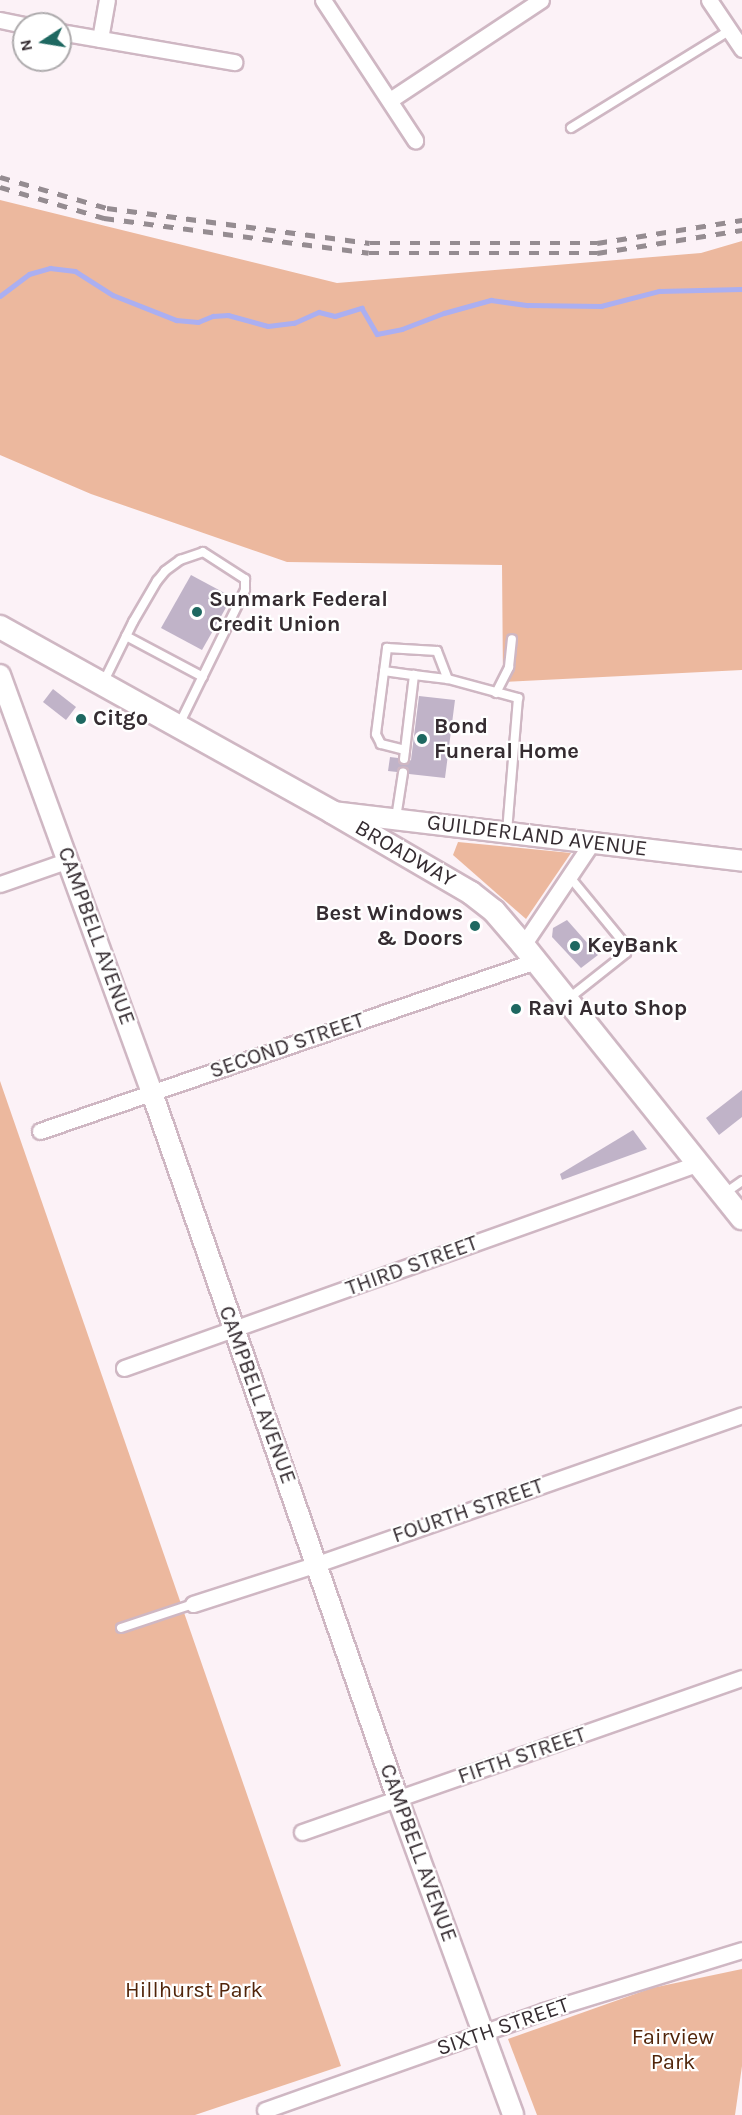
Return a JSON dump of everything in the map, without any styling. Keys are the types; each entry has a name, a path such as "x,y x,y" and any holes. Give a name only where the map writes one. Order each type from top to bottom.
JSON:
{"main road":[{"name":"BROADWAY","path":"0,627 332,812 471,893 494,911 742,1218"}],"street":[{"path":"100,39 106,0"},
{"path":"323,0 415,140"},
{"path":"390,100 541,0"},
{"path":"709,0 736,26 742,49"},
{"path":"72,34 234,62"},
{"name":"CAMPBELL AVENUE","path":"0,675 69,860 398,1800 485,2033 513,2115"},
{"name":"GUILDERLAND AVENUE","path":"332,812 593,841 742,861"},
{"path":"529,953 569,876 593,841"},
{"path":"0,884 69,860"},
{"name":"SECOND STREET","path":"40,1131 152,1093 529,953"},
{"name":"THIRD STREET","path":"124,1368 699,1163"},
{"name":"FOURTH STREET","path":"193,1604 317,1564 742,1414"},
{"name":"FIFTH STREET","path":"302,1832 742,1678"},
{"name":"SIXTH STREET","path":"265,2110 285,2109 544,2011 742,1950"}],"lane":[{"path":"571,128 736,26"},
{"path":"102,684 126,636 165,570 180,560 203,552 245,579 241,604 178,726"},
{"path":"126,636 203,677"},
{"path":"496,693 509,667 512,639"},
{"path":"405,750 381,744 376,734 387,648 437,651 448,679"},
{"path":"384,671 448,679 518,698 507,832"},
{"path":"404,759 414,675"},
{"path":"396,819 403,773"},
{"path":"567,1000 626,952 624,943 569,876"},
{"path":"723,1194 742,1180"},
{"path":"121,1628 193,1604"}],"green space":[{"path":"0,200 337,283 701,253 742,241 742,670 503,682 502,565 287,562 91,494 0,455"},
{"path":"458,842 571,853 526,919 453,855"},
{"name":"Hillhurst Park","path":"0,1081 341,2066 195,2115 0,2115"},
{"name":"Fairview Park","path":"742,1969 742,2066 735,2115 537,2115 508,2039 652,1988"}],"building":[{"name":"Sunmark Federal Credit Union","path":"191,575 232,597 202,650 161,628"},
{"name":"Citgo","path":"53,689 76,707 66,720 43,702"},
{"path":"419,696 455,700 445,778 409,774 403,767 397,772 388,771 390,757 398,758 403,765 411,760"},
{"name":"KeyBank","path":"567,920 598,955 581,968 552,937 553,928"},
{"path":"742,1090 742,1117 719,1135 706,1118"},
{"path":"633,1130 647,1149 562,1180 560,1174"}],"waterway":[{"path":"0,296 29,274 50,268 75,271 113,295 176,320 198,322 213,316 228,315 268,326 294,323 319,312 335,316 362,308 377,334 402,329 444,313 491,300 528,305 601,306 659,291 742,289"}],"railway":[{"path":"0,177 107,208 370,243 597,243 742,220"},
{"path":"0,187 104,218 369,253 597,253 742,230"}],"place":[{"name":"Sunmark Federal Credit Union","path":"197,612"},
{"name":"Citgo","path":"81,719"},
{"name":"Bond Funeral Home","path":"422,739"},
{"name":"Best Windows & Doors","path":"475,926"},
{"name":"KeyBank","path":"575,946"},
{"name":"Ravi Auto Shop","path":"516,1009"}]}
